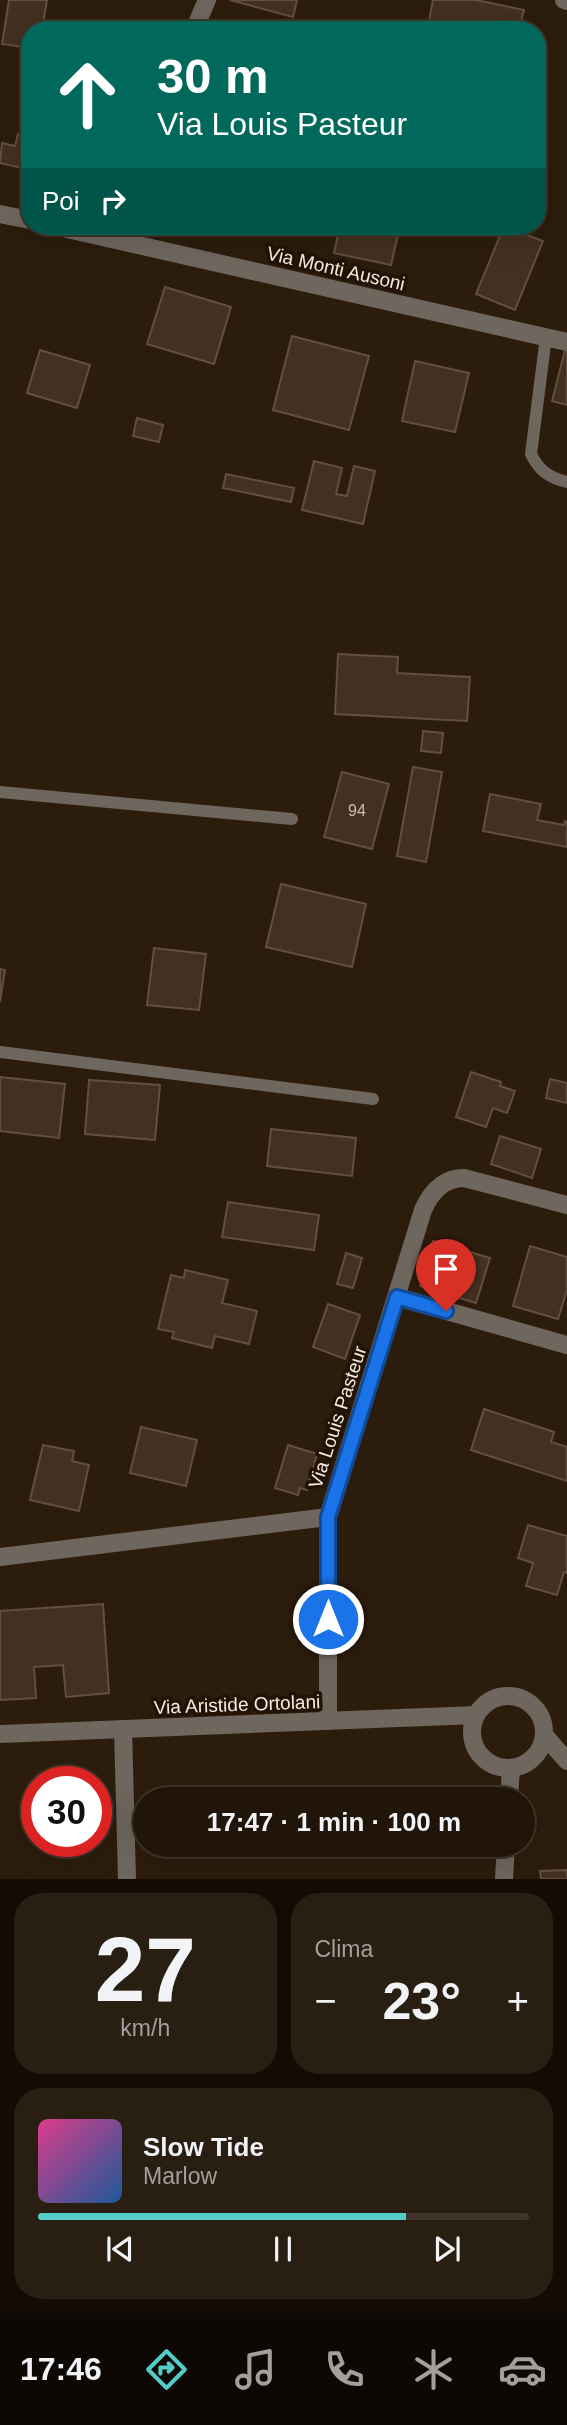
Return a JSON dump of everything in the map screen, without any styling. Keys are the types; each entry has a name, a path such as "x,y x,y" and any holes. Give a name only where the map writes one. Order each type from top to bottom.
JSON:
{"street":[{"path":"198,21 207,0"},
{"path":"0,214 21,218"},
{"name":"Via Monti Ausoni","path":"96,235 567,342"},
{"name":"Via Louis Pasteur","path":"0,1557 328,1517 423,1210 431,1195 441,1184 455,1178 464,1178 567,1205"},
{"path":"397,1297 567,1345"},
{"path":"328,1517 328,1721"},
{"path":"506,1695 519,1696 539,1711 545,1736 534,1758 523,1765 510,1768 499,1767 481,1756 472,1736 476,1715 484,1704 506,1695"},
{"name":"Via Aristide Ortolani","path":"0,1734 476,1715"},
{"path":"123,1729 127,1879"},
{"path":"545,1736 567,1761"},
{"path":"509,1787 510,1768"},
{"path":"504,1879 505,1857"}],"lane":[{"path":"546,337 531,454 545,474 567,482"},
{"path":"0,792 292,819"},
{"path":"0,1052 373,1099"}],"building":[{"path":"9,0 47,0 44,21 21,21 21,47 2,44"},
{"path":"230,0 297,0 293,17"},
{"path":"433,0 476,0 524,10 521,21 429,21"},
{"path":"18,134 21,135 21,168 0,163 2,143 15,146"},
{"path":"338,235 398,235 391,265 334,253"},
{"path":"500,235 527,235 543,241 515,310 476,294"},
{"path":"165,287 231,307 214,364 147,344"},
{"path":"292,336 369,356 349,430 273,410"},
{"path":"40,350 90,365 77,408 27,393"},
{"path":"565,350 567,351 567,405 552,401"},
{"path":"415,361 469,373 455,432 402,421"},
{"path":"137,418 163,425 159,442 133,436"},
{"path":"314,461 342,468 336,494 347,496 354,466 375,471 363,524 302,510"},
{"path":"226,474 294,488 291,502 223,488"},
{"path":"338,654 398,657 397,673 470,677 467,721 335,714"},
{"path":"423,731 443,733 441,753 421,751"},
{"path":"413,767 442,772 426,862 397,856"},
{"path":"342,772 389,784 372,849 324,837"},
{"path":"490,794 541,804 537,820 564,825 565,821 567,822 567,847 483,831"},
{"path":"281,884 366,904 352,967 266,947"},
{"path":"154,948 206,954 199,1010 147,1005"},
{"path":"0,969 5,970 0,1002"},
{"path":"471,1072 501,1082 500,1086 515,1091 507,1113 493,1108 486,1127 456,1117"},
{"path":"0,1077 65,1084 59,1138 0,1131"},
{"path":"550,1079 567,1083 567,1103 546,1098"},
{"path":"89,1080 160,1085 155,1140 85,1134"},
{"path":"271,1129 356,1138 352,1176 267,1166"},
{"path":"500,1136 541,1149 532,1178 491,1164"},
{"path":"228,1202 319,1215 314,1250 222,1237"},
{"path":"433,1241 490,1258 476,1303 420,1286"},
{"path":"530,1246 567,1257 567,1290 558,1319 513,1306"},
{"path":"346,1253 362,1258 353,1288 337,1284"},
{"path":"185,1270 228,1280 222,1303 257,1311 249,1344 215,1336 212,1348 172,1338 174,1332 158,1329 171,1275 184,1278"},
{"path":"328,1304 360,1315 345,1359 313,1347"},
{"path":"484,1409 554,1432 551,1442 567,1447 567,1481 471,1450"},
{"path":"141,1427 197,1440 186,1486 130,1473"},
{"path":"43,1445 74,1451 72,1461 89,1465 79,1511 30,1500"},
{"path":"288,1445 317,1454 307,1490 300,1488 298,1495 275,1488"},
{"path":"528,1525 567,1536 567,1573 564,1572 557,1595 526,1586 533,1563 518,1558"},
{"path":"103,1604 109,1693 66,1697 63,1665 34,1667 36,1698 0,1700 0,1611"},
{"path":"567,1870 567,1879 541,1879 540,1871"}],"route":[{"path":"328,1619 328,1517 397,1297 446,1311"}]}
